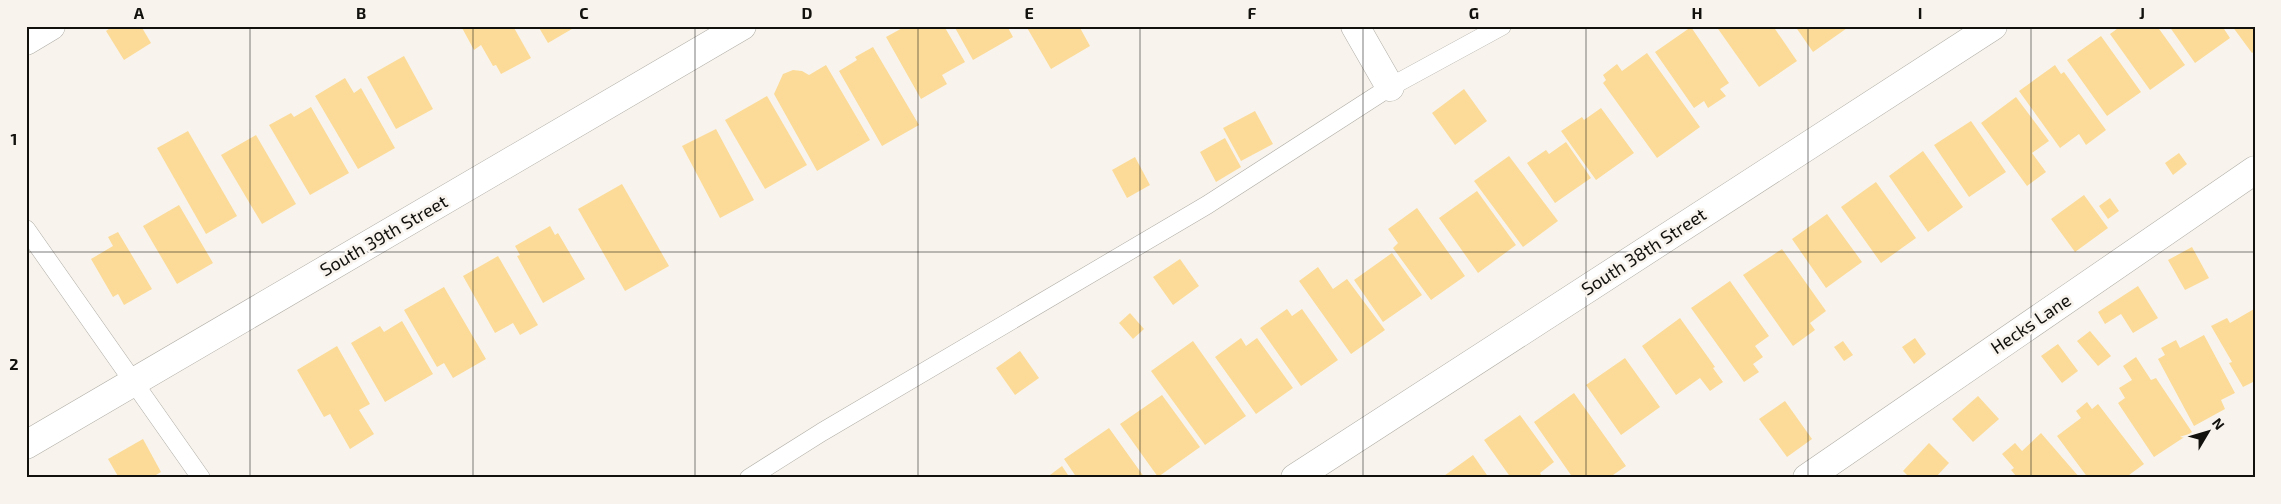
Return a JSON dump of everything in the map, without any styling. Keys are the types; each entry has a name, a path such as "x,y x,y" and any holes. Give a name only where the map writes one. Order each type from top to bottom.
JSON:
{"street":[{"path":"26,41 51,26"},
{"name":"South 39th Street","path":"26,445 742,26"},
{"path":"1355,26 1390,87"},
{"name":"South 38th Street","path":"1295,478 1993,26"},
{"name":"Hecks Lane","path":"1807,478 2255,170"}],"lane":[{"path":"749,478 822,432 1207,204 1390,87 1502,26"},
{"path":"26,229 135,381 201,478"}],"building":[{"path":"113,26 141,26 151,43 124,60 106,31"},
{"path":"461,26 513,26 531,58 501,74 496,65 493,66 481,45 474,50"},
{"path":"538,26 577,26 548,43"},
{"path":"906,26 944,26 965,62 942,75 947,84 921,99 886,37"},
{"path":"954,26 1007,26 1013,37 973,60"},
{"path":"1026,26 1079,26 1090,46 1051,69"},
{"path":"1716,26 1773,26 1797,61 1759,87"},
{"path":"1795,26 1850,26 1813,52"},
{"path":"2121,26 2157,26 2185,65 2150,90 2110,34"},
{"path":"2169,26 2222,26 2230,38 2195,63"},
{"path":"2232,26 2255,26 2255,51 2252,53"},
{"path":"1691,27 1729,83 1720,89 1726,96 1708,108 1704,101 1694,108 1655,52"},
{"path":"2101,36 2141,92 2107,116 2067,60"},
{"path":"873,47 919,125 882,146 839,71 857,60 855,57"},
{"path":"1647,53 1700,127 1657,158 1603,83 1606,80 1603,75 1617,64 1622,71"},
{"path":"404,56 433,109 396,129 367,77"},
{"path":"826,65 870,140 817,171 774,94 783,74 793,70 802,71 809,75"},
{"path":"2055,65 2061,74 2064,72 2106,130 2086,145 2079,134 2060,148 2019,91"},
{"path":"345,78 354,93 361,88 395,148 358,169 315,96"},
{"path":"1464,89 1487,121 1455,145 1432,113"},
{"path":"767,96 807,165 765,189 725,120"},
{"path":"2016,97 2049,141 2032,153 2046,172 2027,186 1981,123"},
{"path":"311,107 349,173 310,195 269,125 291,113 294,117"},
{"path":"1601,108 1634,153 1596,180 1561,131 1582,117 1584,120"},
{"path":"1255,111 1273,144 1241,161 1223,128"},
{"path":"1971,121 2006,172 1969,197 1934,145"},
{"path":"716,129 754,200 720,218 682,146"},
{"path":"188,131 237,216 206,234 157,148"},
{"path":"256,135 296,204 262,224 221,155"},
{"path":"1225,138 1241,167 1216,182 1200,152"},
{"path":"1566,142 1591,178 1555,203 1527,163 1546,150 1549,154"},
{"path":"1923,151 1963,207 1928,232 1889,176"},
{"path":"2179,153 2187,164 2173,175 2165,163"},
{"path":"1509,156 1558,221 1523,247 1474,181"},
{"path":"1135,157 1150,185 1127,198 1112,170"},
{"path":"1876,182 1916,238 1881,263 1841,207"},
{"path":"622,184 669,266 625,291 578,209"},
{"path":"1477,191 1516,245 1478,273 1439,218"},
{"path":"2084,195 2108,228 2075,252 2051,219"},
{"path":"2110,198 2119,211 2108,219 2099,206"},
{"path":"179,205 213,263 177,284 143,226"},
{"path":"1417,208 1465,276 1431,300 1393,248 1398,243 1388,229"},
{"path":"1827,214 1862,262 1826,288 1792,239"},
{"path":"550,226 555,235 558,233 585,279 543,303 517,256 520,255 515,246"},
{"path":"118,232 152,289 124,305 118,294 113,297 91,259 113,246 108,237"},
{"path":"2192,247 2209,278 2185,290 2168,260"},
{"path":"1782,249 1826,311 1810,323 1815,330 1793,346 1743,275"},
{"path":"1392,253 1422,295 1383,322 1354,280"},
{"path":"498,256 538,325 520,335 513,323 495,333 463,276"},
{"path":"1180,259 1199,286 1173,305 1153,277"},
{"path":"1318,267 1333,289 1347,279 1385,330 1351,354 1299,281"},
{"path":"1730,281 1769,336 1755,346 1763,357 1753,364 1759,372 1744,382 1691,308"},
{"path":"2138,286 2158,318 2133,333 2121,314 2105,324 2098,312"},
{"path":"444,287 486,359 453,378 444,363 437,367 404,310"},
{"path":"1287,309 1292,316 1302,309 1338,360 1301,386 1260,328"},
{"path":"2254,309 2255,381 2243,387 2229,363 2232,362 2211,326 2227,318 2230,323"},
{"path":"1130,313 1144,329 1133,339 1119,323"},
{"path":"1680,318 1715,367 1713,368 1723,382 1710,391 1700,378 1676,395 1642,346"},
{"path":"402,321 433,374 385,402 351,343 380,326 384,332"},
{"path":"2090,331 2111,356 2098,366 2077,341"},
{"path":"2204,335 2235,393 2221,400 2225,409 2194,426 2158,359 2165,355 2161,348 2176,340 2180,348"},
{"path":"1241,338 1246,346 1257,338 1293,388 1256,414 1215,357"},
{"path":"1915,338 1926,354 1914,364 1902,347"},
{"path":"1193,341 1246,416 1205,445 1151,371"},
{"path":"1843,341 1853,355 1844,361 1834,347"},
{"path":"2058,344 2078,371 2062,383 2041,356"},
{"path":"337,346 370,404 359,410 374,434 350,449 330,414 324,417 297,370"},
{"path":"1020,351 1039,378 1015,395 996,368"},
{"path":"2136,357 2151,380 2156,378 2192,432 2154,457 2118,403 2125,398 2119,388 2132,380 2123,366"},
{"path":"1625,358 1660,407 1621,435 1586,385"},
{"path":"1574,393 1626,466 1613,475 1616,478 1573,478 1534,422"},
{"path":"1162,395 1200,447 1158,477 1120,424"},
{"path":"1978,396 1999,419 1973,442 1952,419"},
{"path":"1785,401 1812,439 1787,457 1759,419"},
{"path":"2087,402 2092,409 2098,404 2144,464 2125,478 2088,478 2057,436 2081,418 2076,411"},
{"path":"1520,415 1554,462 1540,473 1543,478 1511,478 1484,440"},
{"path":"1109,428 1145,478 1077,478 1064,459"},
{"path":"2041,433 2080,478 2016,476 2011,470 2014,468 2002,454 2015,443 2022,451"},
{"path":"143,439 161,472 151,478 119,478 108,459"},
{"path":"1929,443 1949,463 1935,478 1910,478 1903,471"},
{"path":"1473,455 1489,478 1441,478 1455,468"},
{"path":"1062,466 1070,478 1046,478"}]}
